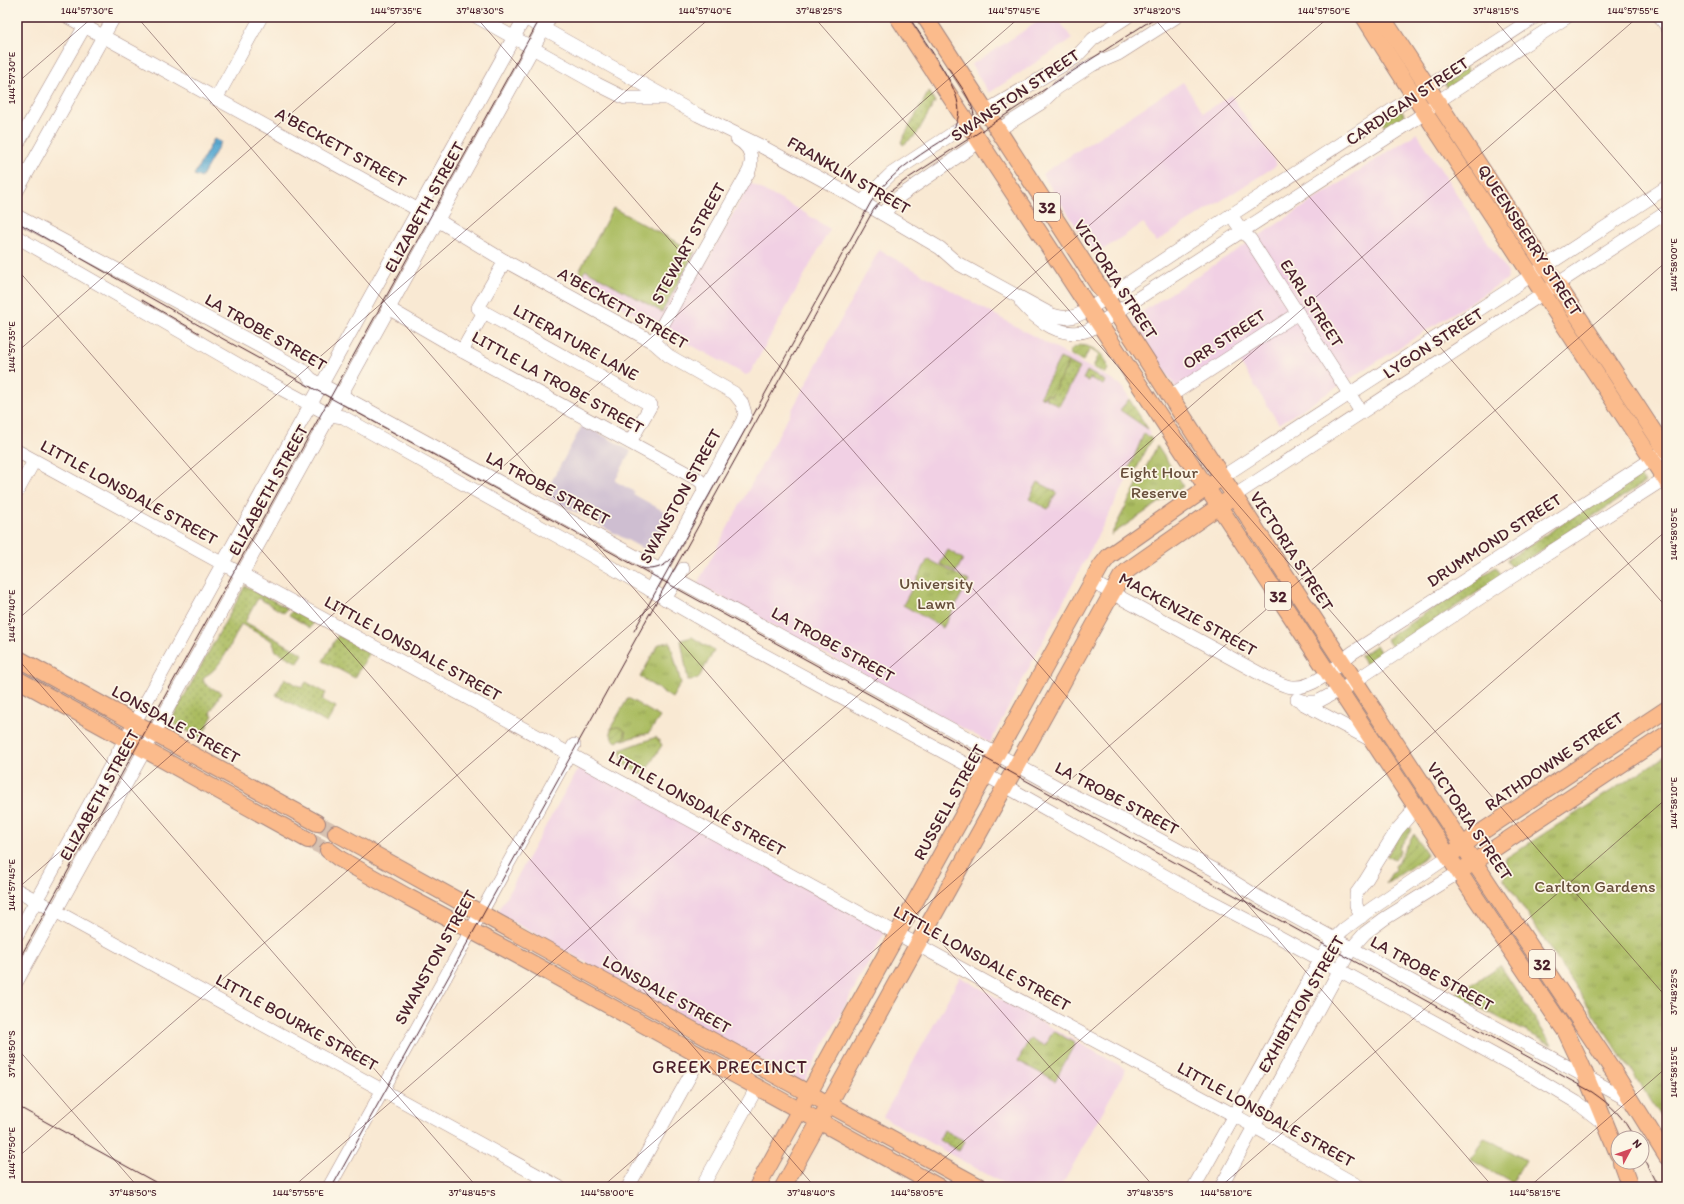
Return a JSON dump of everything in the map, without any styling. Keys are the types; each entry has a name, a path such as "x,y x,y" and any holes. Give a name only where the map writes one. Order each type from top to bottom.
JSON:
{"main road":[{"name":"32","path":"898,17 1459,872 1562,1025 1572,1043 1610,1134"},
{"name":"VICTORIA STREET","path":"925,17 1342,662 1632,1102"},
{"name":"QUEENSBERRY STREET","path":"1364,17 1414,97 1666,479"},
{"name":"QUEENSBERRY STREET","path":"1382,17 1667,450"},
{"name":"SWANSTON STREET","path":"967,124 986,111"},
{"name":"SWANSTON STREET","path":"979,142 998,130"},
{"path":"1458,164 1471,154"},
{"path":"1591,367 1606,358"},
{"name":"RUSSELL STREET","path":"756,1187 998,754 1101,566 1109,556 1222,477"},
{"name":"LYGON STREET","path":"1219,506 1234,496"},
{"path":"783,1187 1121,577 1128,570 1219,506"},
{"name":"LONSDALE STREET","path":"17,658 317,823"},
{"path":"1042,672 1062,682"},
{"path":"17,679 308,840"},
{"name":"RATHDOWNE STREET","path":"1463,845 1667,709"},
{"path":"1474,862 1667,734"},
{"path":"1544,791 1555,808"},
{"name":"LONSDALE STREET","path":"336,833 848,1116 980,1187"},
{"name":"EXHIBITION STREET","path":"1449,856 1463,845"},
{"path":"328,850 360,871 517,954 596,999 939,1187"},
{"name":"EXHIBITION STREET","path":"1459,872 1474,862"},
{"path":"517,954 526,938"},
{"path":"596,999 605,982"},
{"path":"638,1022 648,1006"},
{"path":"840,1037 860,1048"},
{"name":"32","path":"1632,1102 1667,1157"},
{"path":"839,1133 848,1116"},
{"path":"912,1172 921,1155"},
{"path":"1624,1170 1630,1187"}],"street":[{"name":"A'BECKETT STREET","path":"68,17 87,22 102,37 437,220 505,261 653,342 669,356 734,393 742,402 745,413 743,420"},
{"path":"17,191 114,17"},
{"path":"216,99 261,17"},
{"name":"FRANKLIN STREET","path":"477,17 597,84 626,98 668,98"},
{"name":"FRANKLIN STREET","path":"524,17 547,23 668,98 751,141 862,202 940,248 957,262 1058,317 1075,317 1090,309"},
{"name":"ELIZABETH STREET","path":"17,936 524,17"},
{"name":"SWANSTON STREET","path":"986,111 1074,58 1094,39 1127,17"},
{"name":"SWANSTON STREET","path":"998,130 1041,103 1057,88 1092,65 1118,54 1176,17"},
{"name":"CARDIGAN STREET","path":"1090,309 1256,198 1414,97 1535,17"},
{"name":"CARDIGAN STREET","path":"1099,324 1425,113 1438,102 1567,17"},
{"path":"1660,17 1667,27"},
{"path":"17,145 87,22"},
{"name":"ELIZABETH STREET","path":"17,981 547,23"},
{"name":"SWANSTON STREET","path":"862,202 891,174 967,124"},
{"path":"723,127 731,136 746,145 749,150 751,160"},
{"name":"STEWART STREET","path":"653,342 749,171 753,152 751,141"},
{"name":"SWANSTON STREET","path":"883,214 900,196 979,142"},
{"name":"LYGON STREET","path":"1222,477 1667,187"},
{"path":"1256,198 1267,215"},
{"name":"LYGON STREET","path":"1234,496 1667,212"},
{"name":"EARL STREET","path":"1231,215 1242,231 1250,239 1361,412"},
{"name":"LA TROBE STREET","path":"17,216 304,371 311,379 661,570 680,574 998,754 1213,869 1258,897 1351,949 1632,1102"},
{"path":"17,237 217,353 330,415 343,417 566,541 740,642 986,775 1142,864 1321,959 1539,1079 1576,1102 1607,1126"},
{"path":"478,308 505,261"},
{"name":"FRANKLIN STREET","path":"1009,291 1038,319 1060,331 1080,333 1099,324"},
{"name":"LITTLE LA TROBE STREET","path":"388,308 699,480 704,484 704,492"},
{"name":"LITERATURE LANE","path":"462,350 484,312 652,405 630,442"},
{"name":"ORR STREET","path":"1170,396 1298,313"},
{"name":"SWANSTON STREET","path":"650,590 743,420"},
{"name":"DRUMMOND STREET","path":"1342,662 1352,653 1667,450"},
{"name":"LITTLE LONSDALE STREET","path":"17,451 242,575 572,749 917,944 1234,1115 1360,1187"},
{"path":"17,492 34,461"},
{"path":"1355,681 1516,574 1666,479"},
{"path":"665,599 680,574"},
{"name":"MACKENZIE STREET","path":"1092,582 1266,678 1297,699 1375,743"},
{"name":"MACKENZIE STREET","path":"1266,678 1285,686 1298,687 1316,680 1342,662"},
{"name":"MACKENZIE STREET","path":"1297,699 1306,702 1317,702 1340,691 1355,681"},
{"name":"SWANSTON STREET","path":"329,1187 572,749"},
{"path":"1361,917 1355,902 1356,894 1397,830 1410,814 1414,803"},
{"name":"EXHIBITION STREET","path":"1196,1187 1244,1097 1321,959 1334,939 1361,917 1449,856"},
{"name":"EXHIBITION STREET","path":"1221,1187 1351,949 1362,936 1384,918 1459,872"},
{"name":"LITTLE BOURKE STREET","path":"17,890 559,1187"},
{"path":"628,1187 701,1056"},
{"path":"702,1187 757,1087"},
{"path":"1244,1097 1264,1108"}],"shaded area":[{"path":"1045,17 1057,17 1072,39 989,93 971,65"},
{"path":"1183,82 1203,113 1231,95 1277,165 1156,242 1143,223 1095,255 1042,174"},
{"path":"1417,133 1508,273 1507,279 1279,424 1239,361 1182,397 1131,319"},
{"path":"750,183 803,212 830,229 750,373 746,375 574,281 613,208 708,259"},
{"path":"879,250 1121,385 1151,433 990,743 697,584"},
{"path":"583,424 631,451 615,481 635,492 633,494 674,517 653,554 544,495"},
{"path":"581,763 885,932 803,1083 497,913"},
{"path":"960,977 1126,1069 1061,1187 1010,1187 883,1117"}],"green space":[{"path":"1465,67 1470,74 1448,88 1443,81"},
{"path":"929,91 935,102 916,135 903,145 901,142"},
{"path":"1401,109 1406,117 1386,129 1382,122"},
{"path":"613,208 695,252 662,312 586,270 576,281 574,281"},
{"path":"1080,345 1094,349 1105,359 1108,369 1106,372 1104,373 1093,367 1099,355 1090,349 1083,361 1071,355 1070,351"},
{"path":"1060,358 1069,362 1051,396 1047,394 1043,398 1040,396"},
{"path":"1069,362 1080,368 1059,406 1045,398 1047,394 1051,396"},
{"path":"1087,371 1105,381 1103,385 1090,378 1088,381 1083,379"},
{"path":"1129,399 1148,429 1120,410"},
{"path":"1144,433 1152,439 1131,479 1126,476"},
{"name":"Eight Hour Reserve","path":"1157,446 1184,486 1111,535"},
{"path":"1639,474 1645,482 1513,569 1507,560"},
{"path":"1038,482 1057,492 1048,509 1029,499"},
{"path":"948,550 963,559 956,572 940,564"},
{"name":"University Lawn","path":"928,559 969,581 943,628 903,605"},
{"path":"1496,567 1502,576 1393,648 1386,639"},
{"path":"245,586 287,608 284,613 258,598 245,622 303,654 298,663 276,651 272,641 241,624 221,661 211,673 203,679 205,684 221,693 210,713 213,715 201,738 170,722"},
{"path":"293,610 314,622 310,628 289,615"},
{"path":"338,635 370,652 355,678 323,661"},
{"path":"692,637 714,651 698,679 688,680 681,640"},
{"path":"670,642 681,683 672,698 640,677 659,644"},
{"path":"1376,645 1382,655 1366,665 1360,656"},
{"path":"285,678 302,688 306,682 326,693 322,700 336,707 327,723 276,695"},
{"path":"628,698 660,717 649,733 623,740 626,736 625,731 618,728 610,729"},
{"path":"619,727 625,731 624,733 626,735 623,740 621,739 617,742 612,739 610,733 612,728"},
{"path":"656,737 662,745 643,775 624,764 620,750"},
{"name":"Carlton Gardens","path":"1667,755 1667,1125 1504,879 1506,858"},
{"path":"1405,824 1412,829 1399,848 1400,852 1395,860 1387,856"},
{"path":"1414,834 1427,854 1424,858 1386,884 1391,874 1396,869 1395,866"},
{"path":"1557,880 1579,883 1577,902"},
{"path":"1500,965 1552,1045 1455,995"},
{"path":"1053,1031 1075,1043 1055,1081 1018,1061 1030,1038 1045,1046"},
{"path":"944,1130 965,1141 959,1151 939,1140"},
{"path":"1484,1137 1525,1160 1512,1183 1471,1160"}],"water":[{"path":"214,139 221,142 201,178 194,175"}],"tunnel":[{"path":"317,823 336,833"},
{"path":"308,840 328,850"}],"tram line":[{"path":"17,963 541,17"},
{"path":"634,631 871,202 883,186 897,172 952,132 959,110 956,95 945,72 909,17"},
{"path":"332,1187 874,209 888,193 907,179 1156,17"},
{"path":"948,67 965,92 973,111 975,121 973,130 967,138"},
{"path":"17,222 216,335 1592,1092 1616,1112 1629,1130"},
{"path":"142,300 199,333"},
{"path":"288,461 303,435"},
{"path":"642,568 658,568 671,559"},
{"path":"17,1106 164,1187"},
{"path":"1650,1170 1658,1187"}],"district":[{"name":"GREEK PRECINCT","path":"730,1067"}]}
